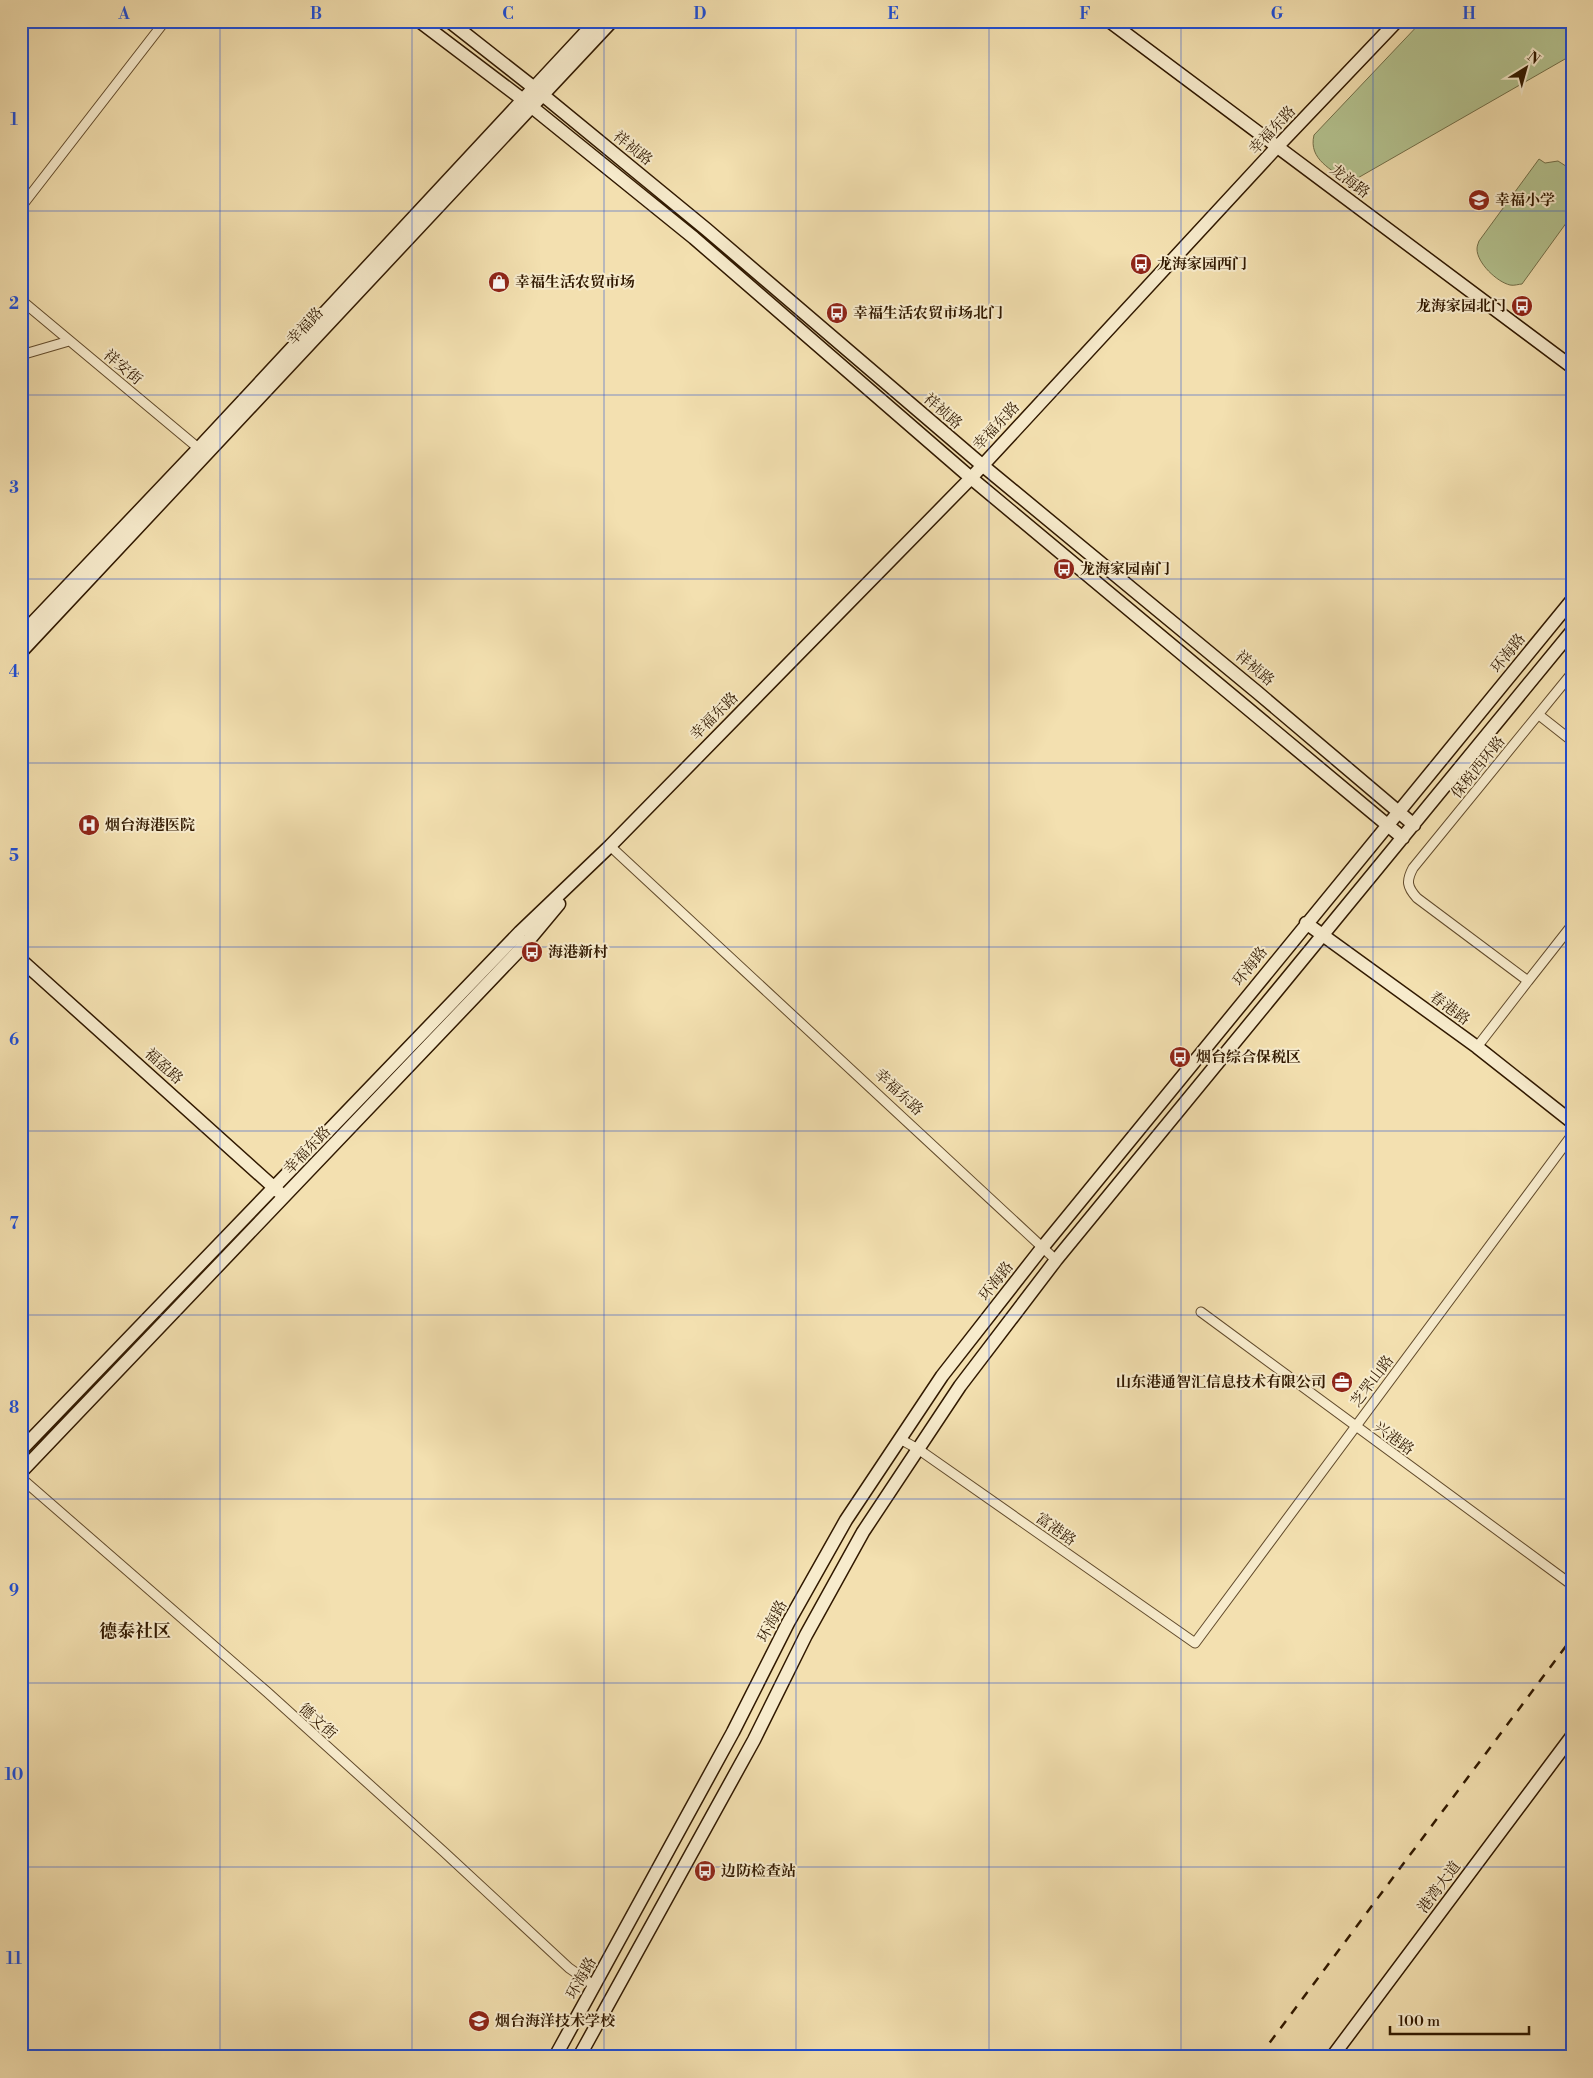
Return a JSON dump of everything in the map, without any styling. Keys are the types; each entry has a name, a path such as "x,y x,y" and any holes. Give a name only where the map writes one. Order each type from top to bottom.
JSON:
{"street":[{"path":"21,208 165,21"},
{"path":"419,21 526,103 694,238 972,478 1403,838"},
{"name":"祥祯路","path":"449,21 538,91 706,229 982,466 1257,692 1414,825"},
{"name":"幸福路","path":"538,91 596,21"},
{"name":"幸福路","path":"21,652 526,103 612,21"},
{"name":"龙海路","path":"1109,21 1572,367"},
{"name":"幸福东路","path":"21,1450 520,932 610,846 972,478 1277,147 1397,21"},
{"name":"祥安街","path":"21,300 203,452"},
{"path":"21,354 69,341"},
{"name":"幸福路","path":"21,634 203,452"},
{"name":"环海路","path":"555,2057 733,1732 788,1623 846,1520 942,1376 1042,1248 1306,922 1572,600"},
{"path":"579,2057 754,1740 806,1635 863,1532 960,1386 1056,1260 1572,631"},
{"name":"保税西环路","path":"1528,981 1417,898 1409,890 1407,878 1412,868 1572,674"},
{"path":"1538,715 1572,741"},
{"name":"幸福东路","path":"21,1472 529,940 610,846"},
{"name":"幸福东路","path":"610,846 1056,1260"},
{"name":"春港路","path":"1306,922 1322,936 1477,1047 1572,1122"},
{"path":"1477,1047 1572,925"},
{"name":"福盈路","path":"21,960 285,1197"},
{"name":"芝罘山路","path":"1195,1643 1572,1135"},
{"name":"兴港路","path":"1201,1312 1572,1585"},
{"name":"富港路","path":"900,1439 1195,1643"},
{"name":"德文街","path":"21,1478 267,1692 569,1968 595,1986"},
{"name":"港湾大道","path":"1332,2057 1572,1736"}],"green space":[{"path":"1422,21 1572,21 1572,55 1349,183 1318,157 1313,144 1314,135"},
{"path":"1539,159 1545,163 1558,161 1572,170 1572,215 1522,284 1510,285 1499,280 1484,266 1480,260 1477,246"}],"railway":[{"path":"1259,2057 1572,1638"}],"place":[{"name":"幸福小学","path":"1479,200"},
{"name":"龙海家园西门","path":"1141,264"},
{"name":"幸福生活农贸市场","path":"499,282"},
{"name":"龙海家园北门","path":"1522,306"},
{"name":"幸福生活农贸市场北门","path":"837,313"},
{"name":"龙海家园南门","path":"1064,569"},
{"name":"烟台海港医院","path":"89,825"},
{"name":"海港新村","path":"532,952"},
{"name":"烟台综合保税区","path":"1180,1057"},
{"name":"山东港通智汇信息技术有限公司","path":"1342,1382"},
{"name":"边防检查站","path":"705,1871"},
{"name":"烟台海洋技术学校","path":"479,2021"}],"district":[{"name":"德泰社区","path":"135,1631"}]}
